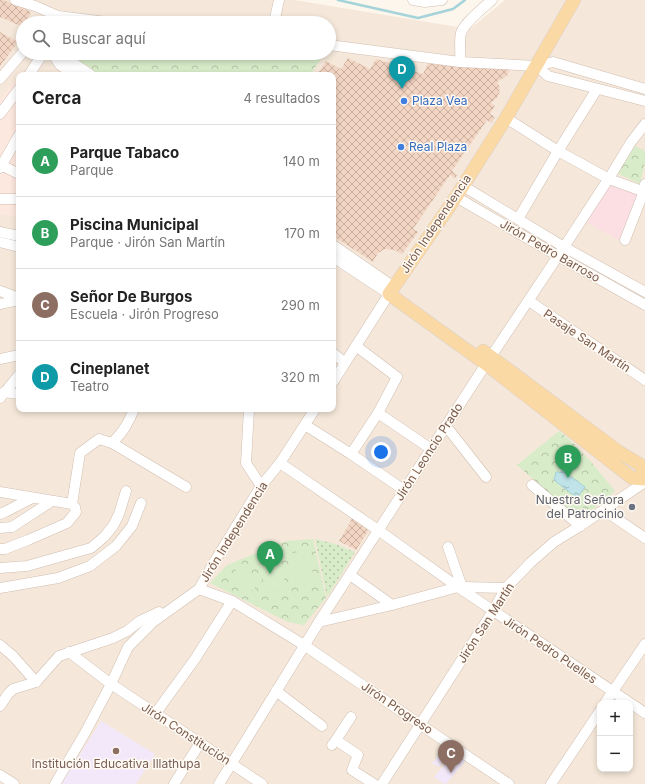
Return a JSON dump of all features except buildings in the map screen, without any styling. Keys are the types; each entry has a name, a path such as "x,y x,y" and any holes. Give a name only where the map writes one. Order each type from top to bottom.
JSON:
{"main road":[{"name":"Jirón Independencia","path":"392,290 506,118 574,0"},
{"path":"392,290 638,464 645,473"},
{"path":"489,360 632,478 645,480"}],"street":[{"path":"15,0 36,6 50,16"},
{"path":"276,16 279,0"},
{"path":"413,0 425,2 442,0"},
{"path":"460,62 461,33 473,17 492,0"},
{"path":"336,46 460,62 537,66 553,62 645,89"},
{"path":"0,79 16,60"},
{"path":"33,72 44,60"},
{"path":"55,60 60,66 69,72"},
{"path":"68,60 86,72"},
{"path":"537,66 548,76 645,102"},
{"path":"518,219 597,89"},
{"path":"0,114 16,93"},
{"path":"506,118 558,151 609,178 645,189 625,240"},
{"name":"Jirón Leoncio Prado","path":"219,784 304,645 378,530 529,301 631,142 645,124"},
{"path":"16,140 1,166 16,173"},
{"path":"459,191 518,219 564,247 645,292"},
{"name":"Jirón Pedro Barroso","path":"459,191 558,256 644,301"},
{"path":"0,199 16,199"},
{"path":"0,232 16,235"},
{"path":"0,242 16,246"},
{"path":"336,247 392,290"},
{"path":"336,259 392,290"},
{"name":"Jirón Independencia","path":"336,377 392,290"},
{"path":"0,291 16,298"},
{"path":"0,304 16,300"},
{"name":"Pasaje San Martín","path":"529,301 645,380"},
{"path":"351,454 378,413 397,378 356,346"},
{"path":"0,359 16,356"},
{"path":"336,356 345,363"},
{"path":"2,395 16,379"},
{"path":"2,395 16,394"},
{"path":"112,443 121,433 133,412"},
{"path":"249,412 246,463 261,486"},
{"name":"Jirón Independencia","path":"55,784 85,733 111,684 128,647 153,622 199,589 261,486 280,463 313,412"},
{"path":"378,413 431,449"},
{"path":"305,425 404,490"},
{"path":"446,426 486,477"},
{"path":"0,549 5,549 68,523 76,512 75,507 72,504 80,453 99,440 112,443 186,488"},
{"name":"Jirón Pedro Puelles","path":"280,463 493,611 645,713"},
{"name":"Jirón San Martín","path":"382,784 421,725 506,588 530,563 554,542 604,510 645,480"},
{"path":"532,485 580,526"},
{"path":"0,568 27,566 91,548 104,537 113,526 119,514 126,491"},
{"path":"0,492 72,504"},
{"path":"0,514 32,498"},
{"path":"0,528 12,527 52,501"},
{"path":"0,588 58,578 90,566 116,546 132,526 141,503"},
{"path":"604,510 645,538"},
{"path":"448,547 460,587"},
{"path":"350,575 392,605"},
{"path":"319,622 460,587 506,588"},
{"name":"Jirón Progreso","path":"199,589 232,601 304,645 509,784"},
{"path":"154,714 195,659 232,601"},
{"path":"0,706 13,689 36,682 59,656 113,638 127,631 140,621 180,602"},
{"path":"608,700 645,644"},
{"path":"0,645 13,656 36,682"},
{"name":"Jirón Constitución","path":"69,652 154,714 262,784"},
{"path":"276,691 322,726"},
{"path":"552,784 597,716"},
{"path":"351,717 334,742 358,755 352,770 374,784"},
{"path":"174,784 200,743"},
{"path":"0,775 14,784"}],"shaded area":[{"path":"0,0 294,0 470,29 505,0 645,0 645,784 0,784"},
{"path":"16,80 16,217 0,214 0,99"},
{"path":"611,182 639,194 622,242 584,221"},
{"name":"Institución Educativa Illathupa","path":"101,721 155,754 136,784 61,784"},
{"path":"448,745 468,758 446,784 444,784 434,777 450,758 447,757 439,767 432,763"}],"green space":[{"path":"72,60 320,60 312,72 90,72"},
{"path":"635,146 645,151 645,163 640,184 617,173"},
{"path":"559,431 596,467 615,491 580,520 517,465"},
{"path":"313,539 326,598 304,625 288,622 210,583 227,565 286,541"},
{"path":"315,539 335,544 355,552 327,597"},
{"path":"308,550 315,583 294,587 288,554"},
{"path":"280,555 286,589 266,593 259,560"},
{"path":"250,563 255,590 240,592 235,568"}],"water":[{"path":"562,470 585,487 577,498 554,480 556,472 560,473"}],"waterway":[{"path":"338,0 418,18 453,9 465,0"}],"place":[{"name":"Cineplanet","path":"402,89"},
{"name":"Plaza Vea","path":"404,101"},
{"name":"Real Plaza","path":"401,147"},
{"name":"Piscina Municipal","path":"568,478"},
{"name":"Nuestra Señora del Patrocinio","path":"632,507"},
{"name":"Parque Tabaco","path":"270,574"},
{"name":"Institución Educativa Illathupa","path":"116,751"},
{"name":"Señor De Burgos","path":"451,773"}]}
